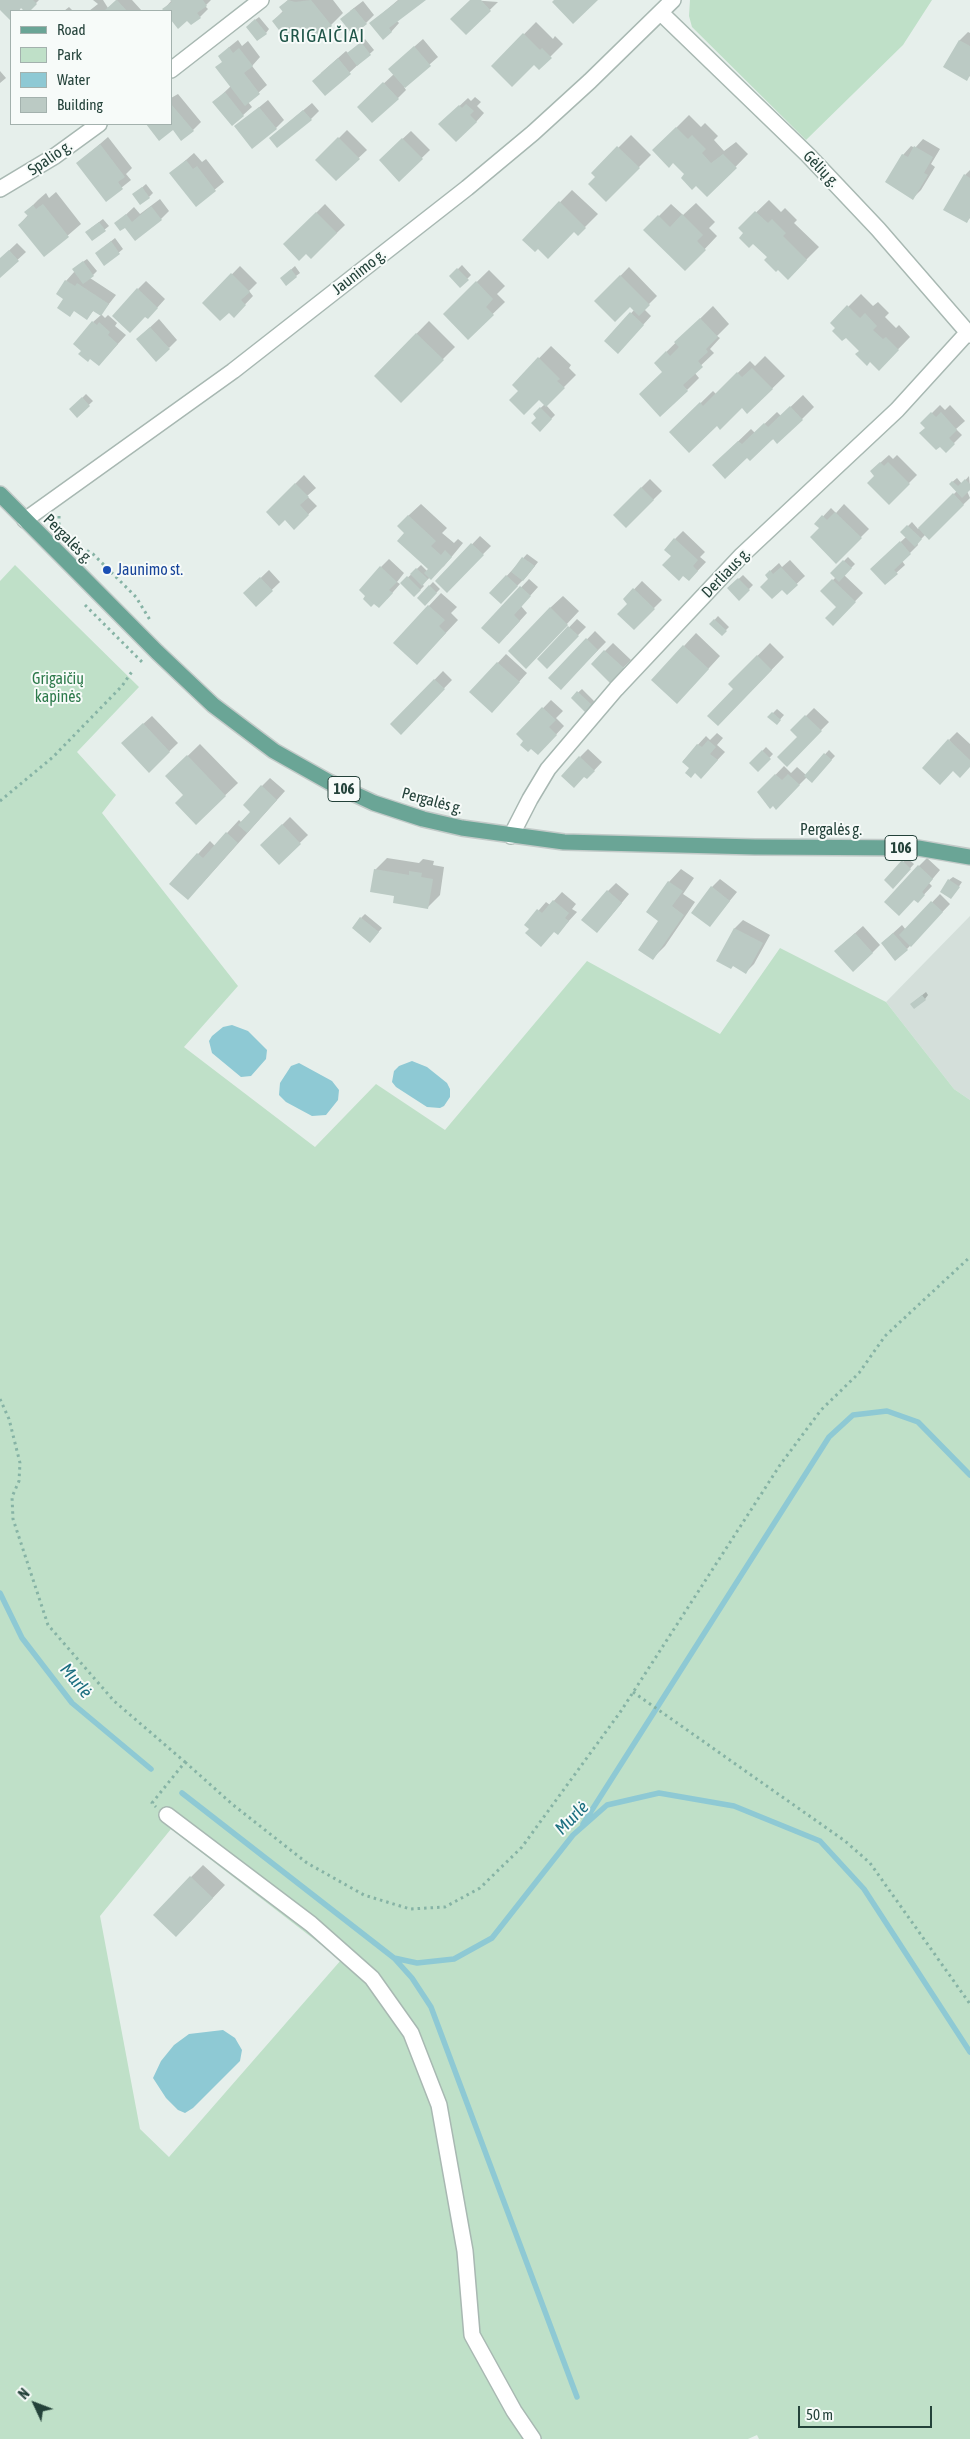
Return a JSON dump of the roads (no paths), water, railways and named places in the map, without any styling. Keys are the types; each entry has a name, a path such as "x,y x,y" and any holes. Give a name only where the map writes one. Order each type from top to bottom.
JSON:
{"main road":[{"name":"Pergalės g.","path":"0,494 200,692 232,720 274,752 374,803 423,819 512,836 591,842 755,847 918,848 970,857"}],"street":[{"path":"172,69 260,0"},
{"name":"Jaunimo g.","path":"25,520 233,371 467,188 533,133 673,0"},
{"name":"Gėlių g.","path":"661,12 808,155 878,229 969,334"},
{"name":"Spalio g.","path":"0,189 55,156 98,125"},
{"name":"Derliaus g.","path":"512,836 530,799 548,769 616,689 742,555 897,410 969,334"},
{"path":"167,1815 311,1924 372,1978 411,2033 438,2105 464,2251 472,2334 514,2411 533,2439"}],"water":[{"path":"232,1025 248,1031 267,1050 266,1059 251,1076 241,1077 212,1053 209,1041 212,1036 223,1027"},
{"path":"412,1061 427,1067 447,1083 450,1089 450,1097 444,1106 440,1108 427,1107 396,1087 392,1082 394,1071 399,1066"},
{"path":"299,1063 332,1081 339,1090 338,1100 326,1115 312,1116 286,1102 279,1095 280,1083 291,1066"},
{"path":"223,2030 235,2038 242,2050 240,2061 193,2108 185,2113 178,2110 166,2098 153,2078 161,2061 174,2045 189,2034"}],"waterway":[{"path":"583,1824 829,1437 853,1415 887,1411 918,1422 970,1475"},
{"name":"Murlė","path":"0,1593 22,1638 72,1703 151,1769"},
{"name":"Murlė","path":"182,1793 394,1958 417,1963 454,1959 492,1938 573,1835 607,1805 659,1793 734,1806 820,1841 864,1889 970,2052"},
{"path":"394,1958 412,1978 431,2007 577,2397"}],"place":[{"name":"Jaunimo st.","path":"107,570"}],"district":[{"name":"GRIGAIČIAI","path":"322,36"}],"park label":[{"name":"Grigaičių kapinės","path":"58,688"}]}
